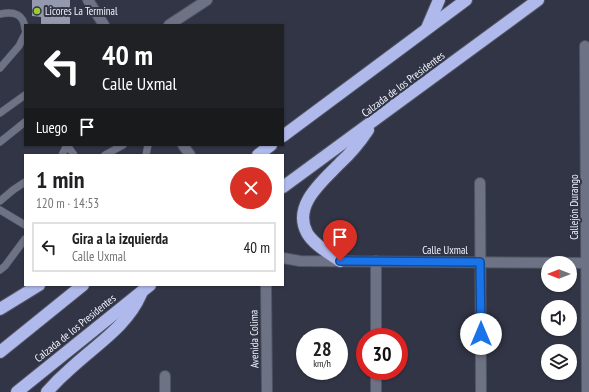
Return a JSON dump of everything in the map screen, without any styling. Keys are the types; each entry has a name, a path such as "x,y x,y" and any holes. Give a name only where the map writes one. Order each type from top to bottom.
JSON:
{"highway":[{"path":"426,30 438,0"},
{"path":"284,135 466,0"},
{"name":"Calzada de los Presidentes","path":"284,187 538,0"},
{"path":"340,261 318,245 308,234 303,223 304,211 310,194 356,147 374,122"},
{"path":"259,154 270,146"},
{"path":"0,309 37,286"},
{"path":"0,352 82,286"},
{"path":"47,392 69,369 97,346 123,321 136,306 147,288"},
{"name":"Calzada de los Presidentes","path":"17,392 147,288"}],"street":[{"path":"88,0 103,24"},
{"path":"171,24 207,0"},
{"name":"Callejón Durango","path":"585,46 588,263 587,392"},
{"path":"480,183 481,392"},
{"name":"Calle Uxmal","path":"284,258 300,261 588,263"},
{"name":"Calle Uxmal","path":"284,264 300,261"},
{"path":"376,261 376,328"},
{"name":"Avenida Colima","path":"266,286 267,392"},
{"path":"165,376 165,392"},
{"path":"376,380 376,392"}],"lane":[{"path":"0,14 12,13 20,16 25,24"},
{"path":"0,68 19,46 24,36"},
{"path":"0,113 24,96"},
{"path":"0,142 24,123"},
{"path":"107,154 121,146"},
{"path":"0,201 24,183"},
{"path":"0,210 3,215 24,225"},
{"path":"0,270 5,266 24,240"}],"building":[{"path":"32,0 70,0 70,24 41,24 41,17 32,16"}],"place":[{"name":"Licores La Terminal","path":"37,11"}],"route":[{"path":"340,261 480,262 481,334"}]}
